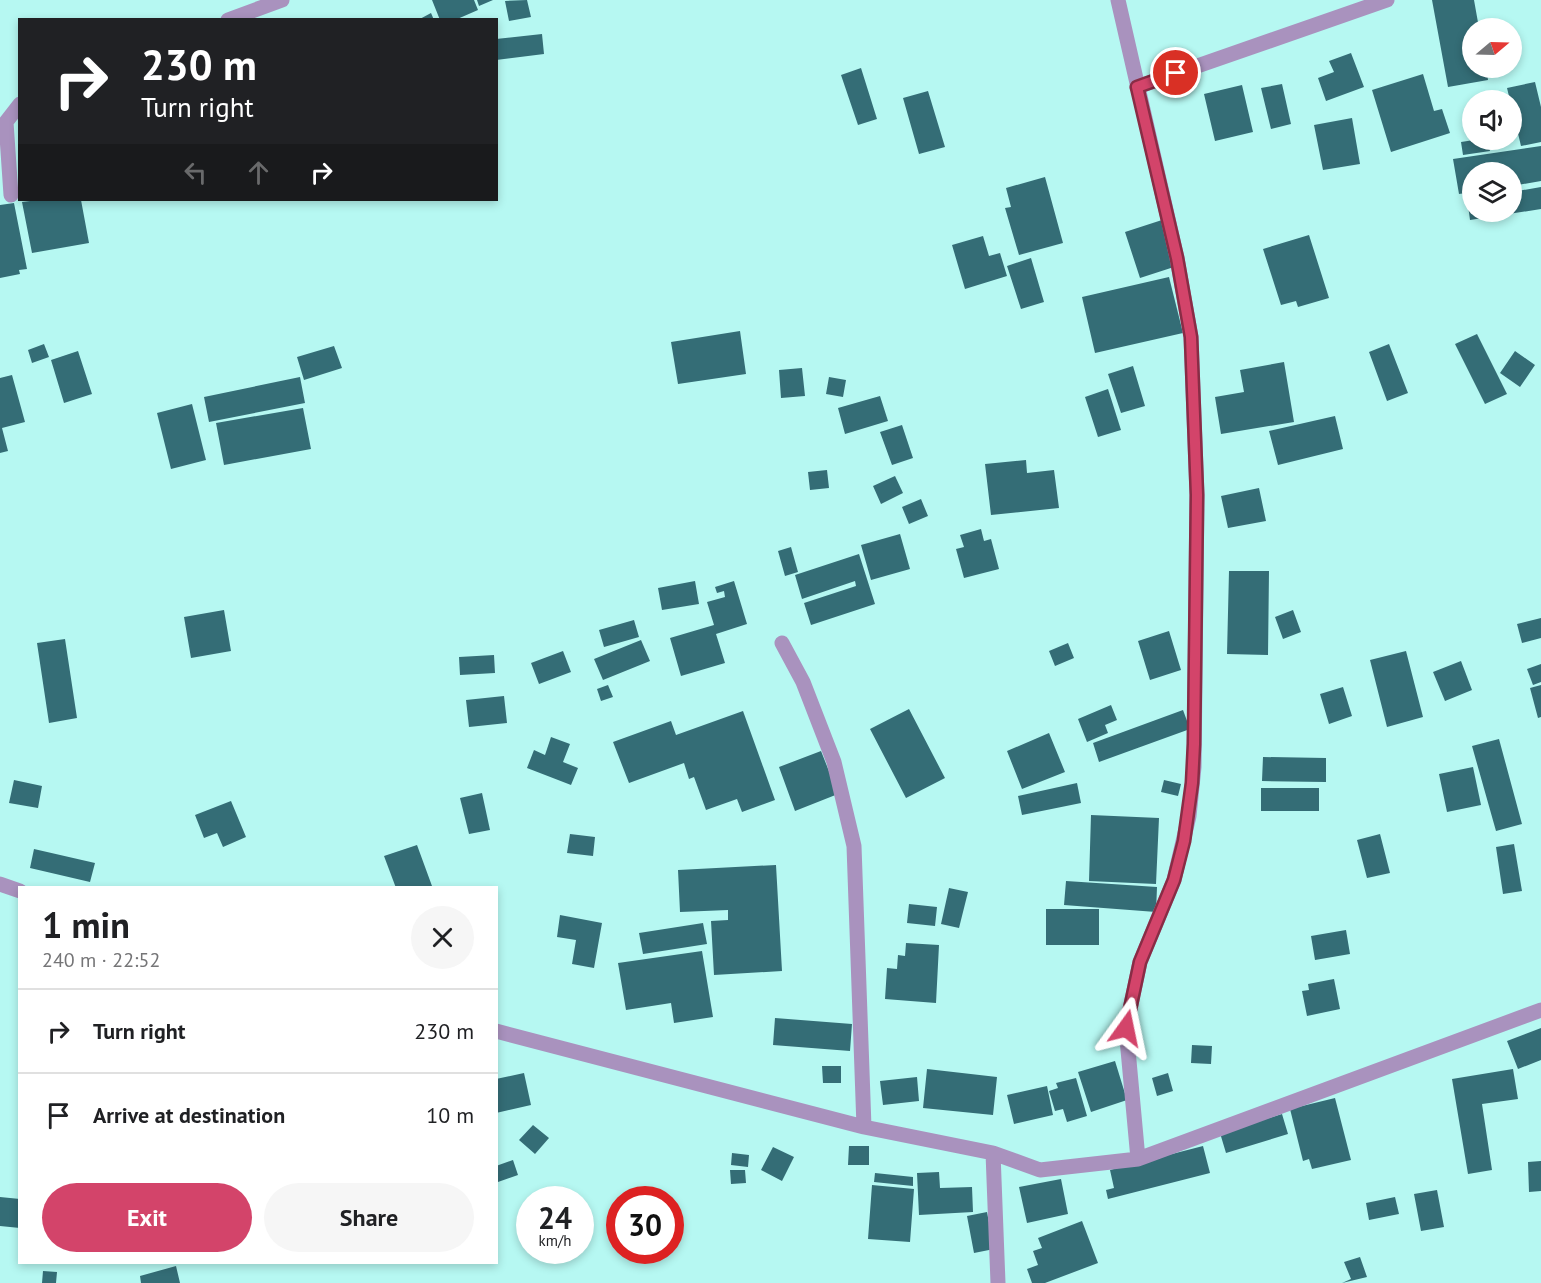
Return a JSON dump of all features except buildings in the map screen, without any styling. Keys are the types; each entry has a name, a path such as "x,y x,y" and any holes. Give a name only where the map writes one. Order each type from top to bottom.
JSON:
{"street":[{"path":"233,18 282,0"},
{"path":"1118,0 1177,258 1191,337 1197,495 1194,767 1189,816 1174,880 1140,962 1126,1028 1138,1159"},
{"path":"1137,87 1387,0"},
{"path":"11,195 6,122 18,107"},
{"path":"782,643 803,682 834,762 854,846 864,1127"},
{"path":"0,884 18,890"},
{"path":"498,1032 864,1127 993,1153 1040,1170 1138,1159 1541,1010"},
{"path":"993,1153 998,1283"}],"route":[{"path":"1126,1028 1140,962 1174,880 1179,862 1189,816 1194,767 1197,495 1191,337 1177,258 1137,87 1176,73"}]}
